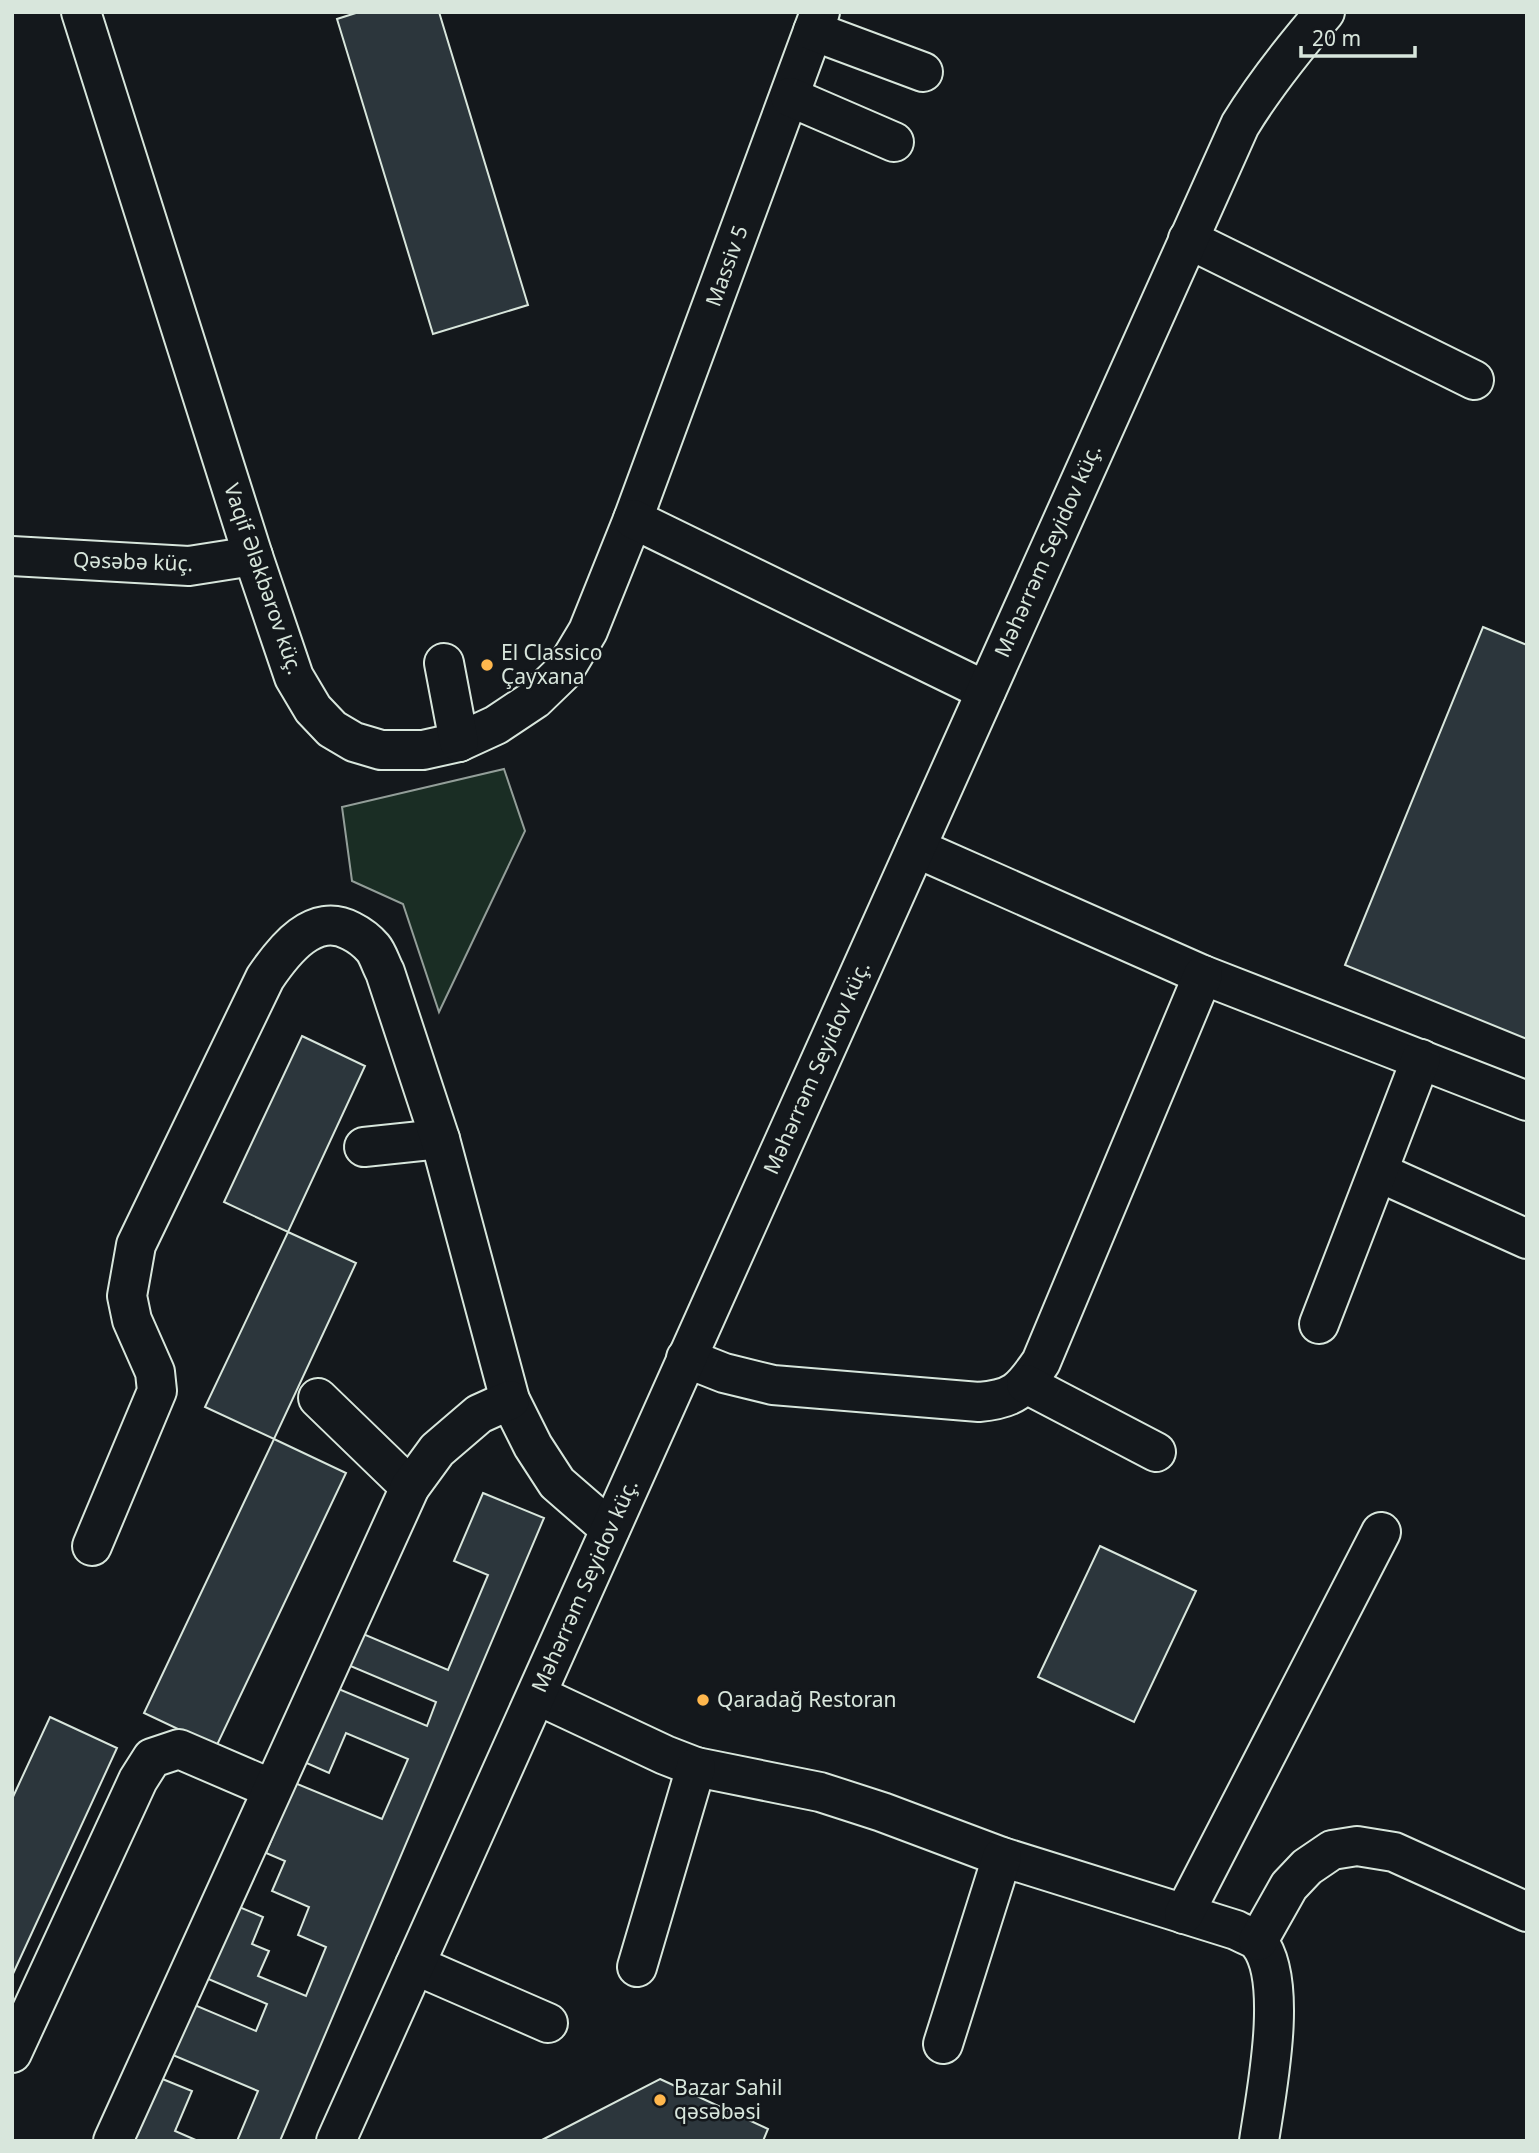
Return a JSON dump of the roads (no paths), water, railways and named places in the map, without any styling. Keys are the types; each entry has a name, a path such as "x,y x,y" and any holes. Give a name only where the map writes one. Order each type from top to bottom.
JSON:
{"street":[{"name":"Vaqif Ələkbərov küç.","path":"81,12 253,556 295,677 313,709 332,729 354,742 381,750 423,750 459,742 496,725 535,699 564,671 588,631 633,519"},
{"name":"Məhərrəm Seyidov küç.","path":"336,2141 1240,125 1291,51 1325,12"},
{"path":"816,22 923,72"},
{"name":"Massiv 5","path":"633,519 816,22"},
{"path":"790,97 894,142"},
{"path":"1188,239 1474,380"},
{"path":"633,519 986,691"},
{"name":"Qəsəbə küç.","path":"12,556 189,566 253,556"},
{"path":"444,663 459,742"},
{"path":"916,848 1203,975 1527,1101"},
{"path":"92,1546 157,1391 155,1372 132,1321 127,1296 136,1245 265,978 280,956 301,936 320,926 339,925 359,935 374,948 385,972 440,1139 510,1400 533,1446 557,1483 610,1529"},
{"path":"687,1358 724,1373 773,1385 965,1401 1005,1399 1026,1384 1041,1362 1203,975"},
{"path":"1319,1324 1421,1059"},
{"path":"364,1147 440,1139"},
{"path":"1378,1172 1527,1239"},
{"path":"1026,1384 1156,1452"},
{"path":"318,1398 410,1487"},
{"path":"113,2141 410,1487 437,1450 479,1414 510,1400"},
{"path":"1184,1914 1381,1532"},
{"path":"537,1695 696,1767 820,1792 1002,1857 1236,1930 1258,1941 1271,1966 1275,1991 1259,2141"},
{"path":"12,2053 138,1780 152,1758 179,1749 272,1789"},
{"path":"637,1967 696,1767"},
{"path":"1258,1941 1289,1885 1307,1867 1332,1850 1357,1846 1394,1852 1527,1912"},
{"path":"943,2044 1002,1857"},
{"path":"415,1965 548,2023"}],"place":[{"name":"El Classico Çayxana","path":"487,665"},
{"name":"Qaradağ Restoran","path":"703,1700"},
{"name":"Bazar Sahil qəsəbəsi","path":"660,2100"}]}
